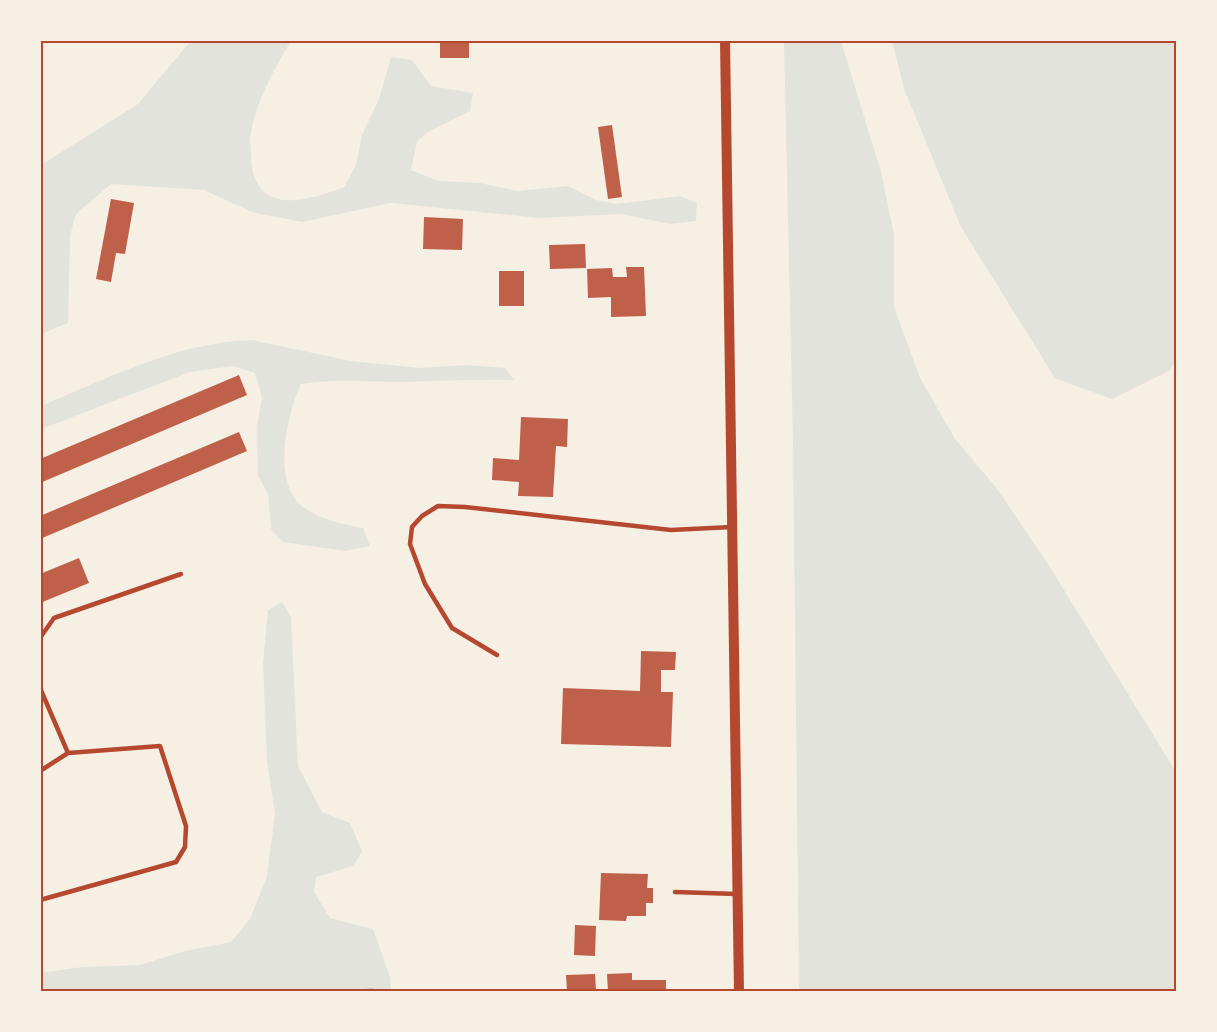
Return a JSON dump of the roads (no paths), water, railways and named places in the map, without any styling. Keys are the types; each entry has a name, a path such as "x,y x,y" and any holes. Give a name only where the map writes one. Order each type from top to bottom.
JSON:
{"street":[{"path":"725,40 738,992"}],"lane":[{"path":"497,655 452,628 425,584 410,544 412,526 422,516 438,506 671,530 732,527"},
{"path":"40,638 54,618 181,574"},
{"path":"40,688 68,753"},
{"path":"40,771 68,753 160,746 186,826 185,847 176,862 40,900"},
{"path":"675,892 737,894"},
{"path":"340,992 373,991"}]}
